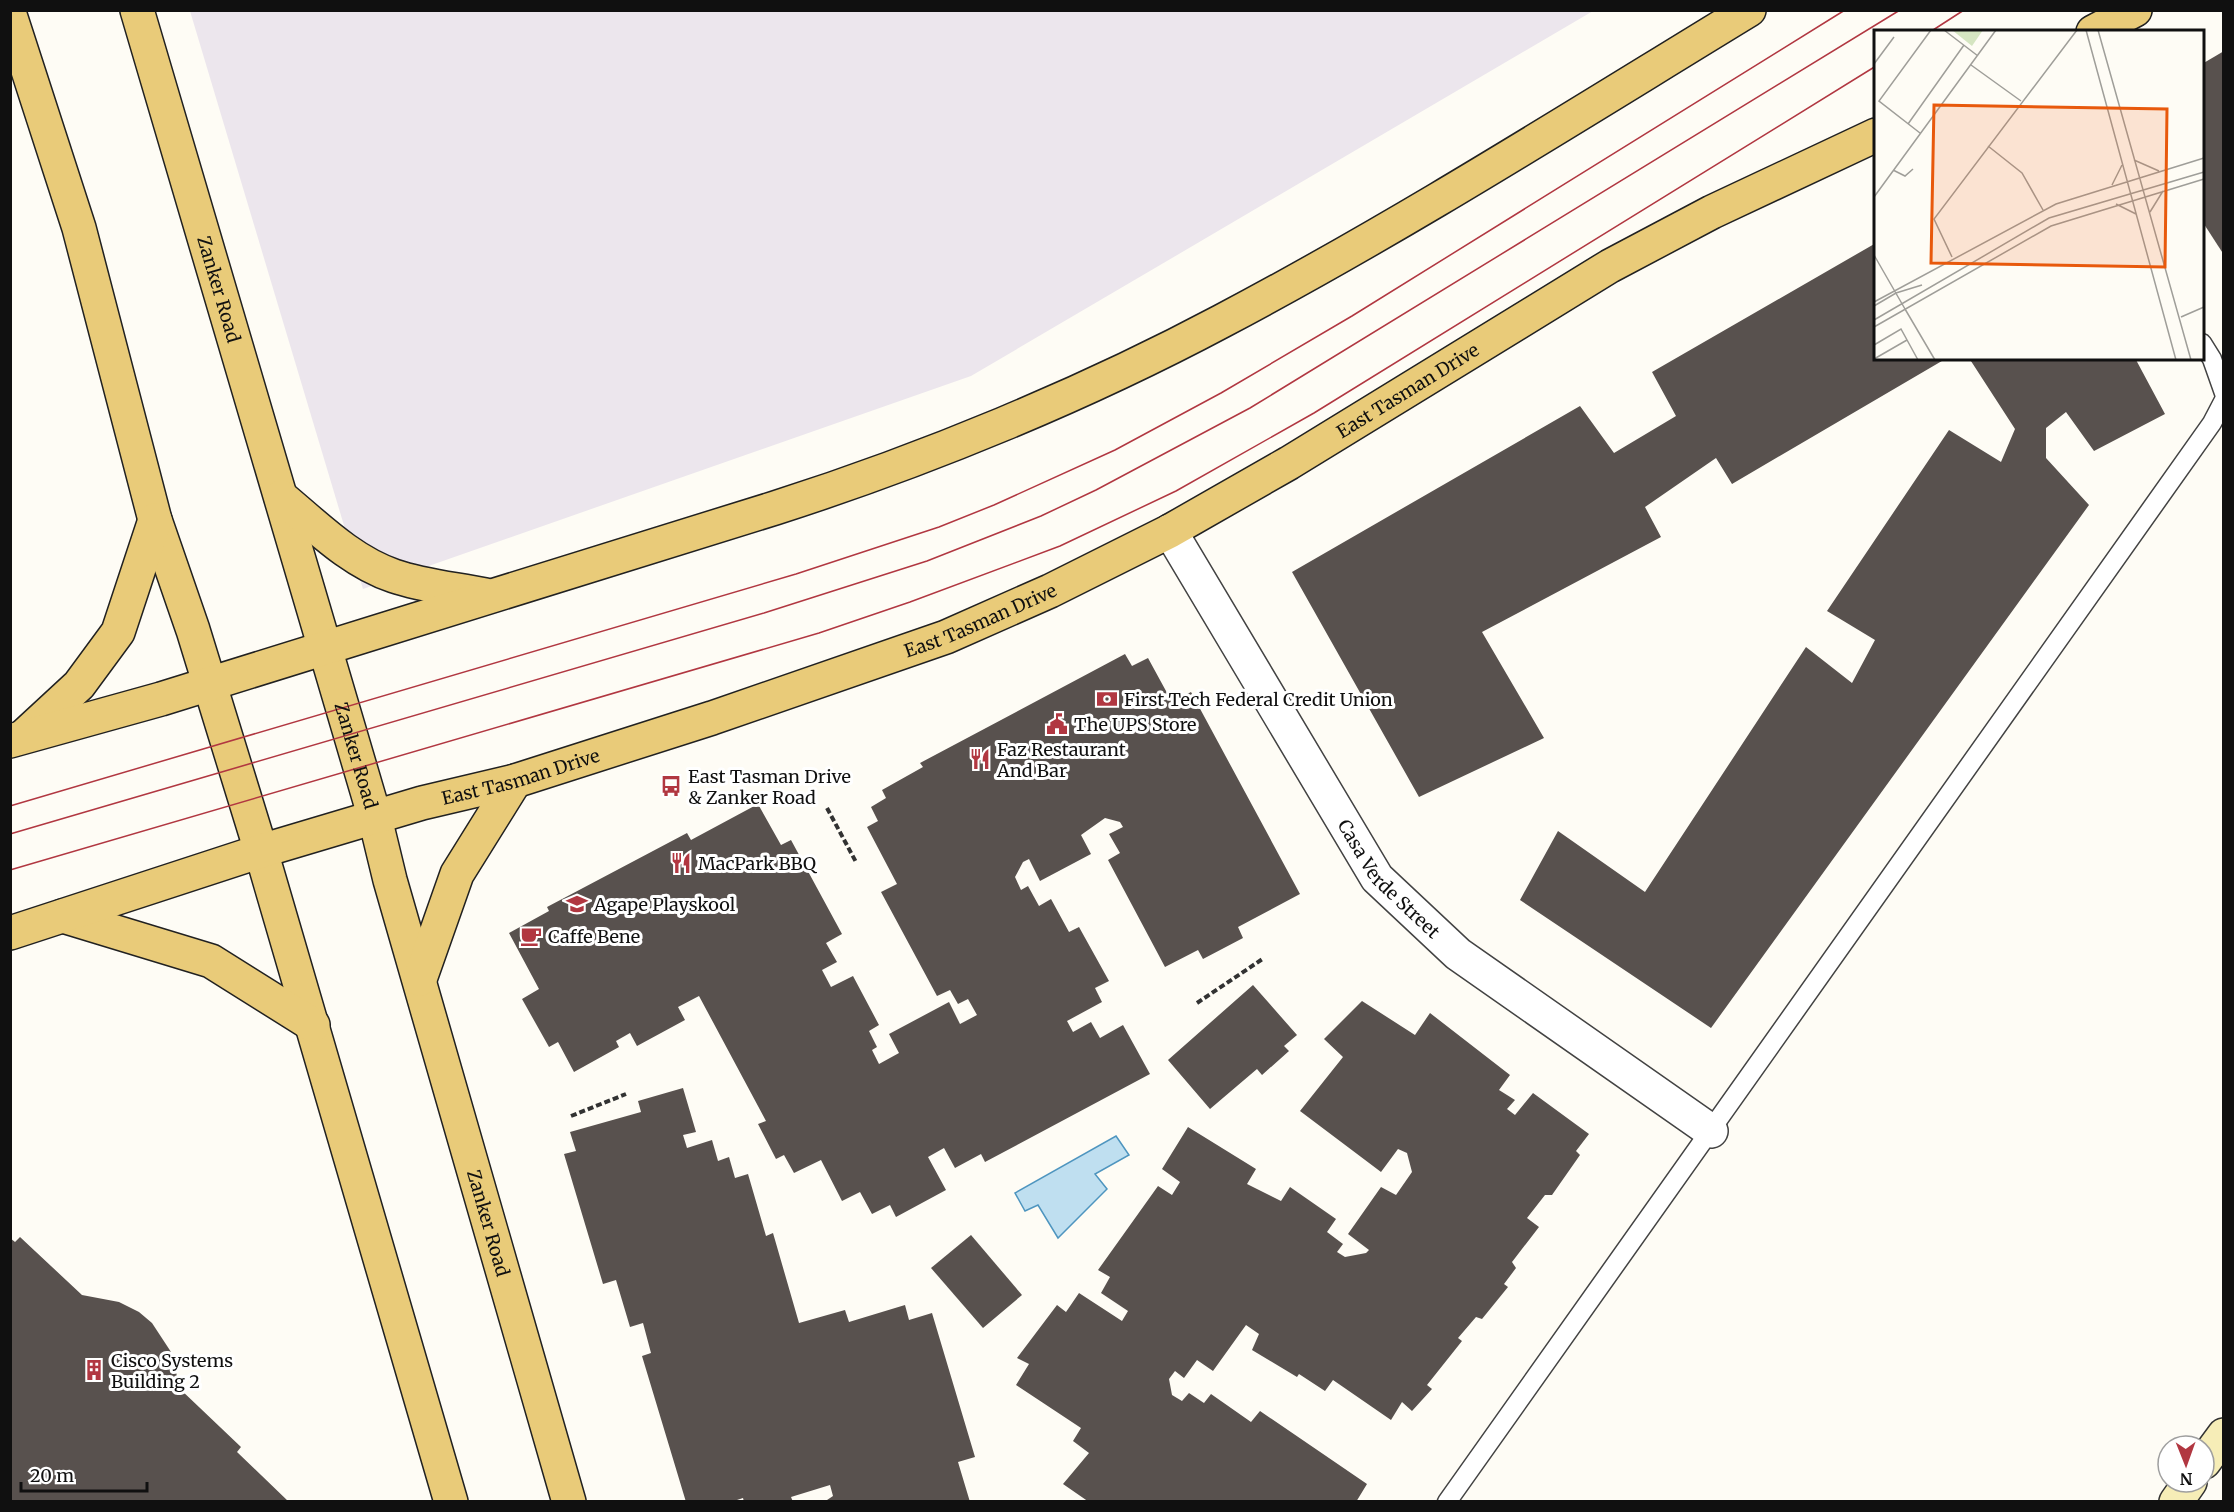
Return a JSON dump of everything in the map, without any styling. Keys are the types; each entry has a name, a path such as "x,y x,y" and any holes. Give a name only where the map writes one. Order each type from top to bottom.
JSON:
{"main road":[{"name":"Zanker Road","path":"137,10 375,818 390,880 569,1502"},
{"path":"16,740 208,684 842,486 989,429 1219,323 1327,264 1749,10"},
{"path":"2097,30 2135,10"},
{"path":"10,15 79,228 155,520 193,630 261,851 451,1502"},
{"name":"East Tasman Drive","path":"10,933 261,851 515,781 712,718 946,637 1050,591 1170,531 1289,463 1610,266 1712,212 1874,135"},
{"path":"281,497 338,545 366,563 395,576 489,596"},
{"path":"16,740 79,686 117,632 155,520"},
{"path":"420,980 457,874 515,781"},
{"path":"63,916 211,961 313,1026"}],"street":[{"name":"Casa Verde Street","path":"1170,531 1377,878 1458,954 1711,1131"}],"lane":[{"path":"2204,346 2212,359 2223,393"},
{"path":"1447,1502 2212,423 2223,400"}],"path":[{"path":"827,808 856,862"},
{"path":"1197,1003 1264,958"},
{"path":"571,1116 627,1094"}],"shaded area":[{"path":"190,11 1593,11 971,376 363,589"}],"water":[{"path":"1116,1136 1129,1155 1095,1174 1107,1189 1058,1238 1038,1205 1025,1211 1015,1193"}],"building":[{"path":"2224,51 2224,255 2204,224 2204,63"},
{"path":"1874,244 1874,360 1944,360 1732,484 1716,458 1645,507 1661,537 1482,632 1544,738 1419,797 1292,572 1580,406 1614,453 1676,416 1652,372"},
{"path":"1970,360 2136,360 2165,414 2094,451 2066,412 2046,428 2046,458 2089,505 1711,1028 1520,900 1558,831 1645,892 1806,647 1852,683 1875,640 1827,611 1949,430 2001,462 2015,429"},
{"path":"1125,654 1132,666 1148,658 1172,702 1191,692 1300,894 1238,927 1243,938 1203,959 1198,950 1165,967 1108,860 1120,853 1109,834 1123,827 1120,822 1105,818 1081,835 1091,854 1040,881 1029,859 1023,862 1015,877 1021,890 1028,886 1039,906 1051,899 1069,932 1079,927 1109,981 1095,988 1102,1002 1067,1021 1073,1032 1091,1022 1100,1038 1123,1025 1150,1074 985,1162 981,1154 955,1168 944,1148 928,1157 946,1190 896,1217 890,1205 872,1214 860,1192 842,1201 821,1160 794,1173 784,1155 776,1159 758,1124 766,1121 699,996 678,1007 685,1020 637,1046 630,1033 616,1041 619,1047 574,1072 558,1042 549,1047 522,999 539,989 509,933 549,911 547,907 687,833 691,840 758,804 781,845 791,840 842,934 826,943 837,962 822,970 831,987 853,976 879,1025 869,1031 877,1047 872,1050 879,1064 899,1053 889,1034 949,1002 960,1024 977,1015 968,999 958,1004 950,990 937,996 881,892 897,884 867,827 878,821 871,807 886,798 882,790 923,767 920,763"},
{"path":"1253,985 1297,1035 1284,1046 1289,1051 1262,1075 1257,1069 1210,1109 1168,1060"},
{"path":"1362,1001 1415,1035 1430,1013 1510,1075 1499,1090 1515,1100 1507,1109 1515,1115 1533,1093 1589,1134 1576,1151 1580,1155 1552,1195 1545,1195 1527,1218 1539,1227 1512,1262 1516,1268 1504,1284 1508,1287 1482,1319 1476,1317 1458,1338 1462,1341 1427,1385 1432,1389 1412,1411 1402,1402 1391,1420 1333,1380 1325,1391 1299,1374 1297,1377 1252,1350 1259,1334 1246,1325 1213,1371 1197,1360 1184,1378 1175,1371 1169,1379 1172,1395 1182,1401 1189,1393 1204,1403 1211,1394 1251,1422 1260,1411 1367,1484 1356,1502 1089,1502 1063,1484 1089,1453 1073,1441 1081,1428 1016,1385 1029,1364 1017,1358 1057,1305 1066,1312 1079,1293 1122,1321 1128,1311 1101,1293 1110,1277 1098,1270 1158,1186 1172,1195 1180,1182 1162,1169 1188,1127 1256,1169 1247,1184 1281,1201 1290,1187 1336,1219 1327,1232 1343,1244 1337,1252 1345,1257 1366,1253 1369,1250 1348,1234 1381,1187 1396,1195 1412,1172 1407,1153 1398,1149 1381,1172 1300,1111 1343,1057 1324,1039"},
{"path":"683,1088 696,1132 683,1135 687,1148 712,1140 718,1161 729,1157 735,1178 748,1174 766,1236 773,1233 799,1323 845,1310 849,1322 905,1305 909,1320 932,1313 975,1457 958,1462 970,1502 824,1502 833,1496 830,1485 791,1497 793,1502 744,1502 743,1498 731,1502 686,1502 642,1356 651,1353 643,1323 630,1327 616,1280 603,1284 564,1154 576,1151 570,1132 641,1112 638,1101"},
{"path":"971,1235 1022,1295 983,1328 931,1268"},
{"name":"Cisco Systems Building 2","path":"20,1237 82,1295 119,1302 139,1312 152,1323 173,1355 179,1388 241,1447 237,1452 289,1502 10,1502 10,1238 15,1242"}],"tram line":[{"path":"10,806 796,574 939,527 994,505 1115,450 1221,393 1352,316 1845,10"},
{"path":"10,834 764,613 927,561 1041,516 1096,490 1250,408 1900,10"},
{"path":"1933,30 1964,10"},
{"path":"10,870 819,633 1060,546 1176,491 1314,413 1874,67"}],"place":[{"name":"First Tech Federal Credit Union","path":"1107,699"},
{"name":"The UPS Store","path":"1057,724"},
{"name":"Faz Restaurant And Bar","path":"980,759"},
{"name":"East Tasman Drive & Zanker Road","path":"671,786"},
{"name":"MacPark BBQ","path":"681,863"},
{"name":"Agape Playskool","path":"577,904"},
{"name":"Caffe Bene","path":"531,936"},
{"name":"Cisco Systems Building 2","path":"94,1370"}]}
